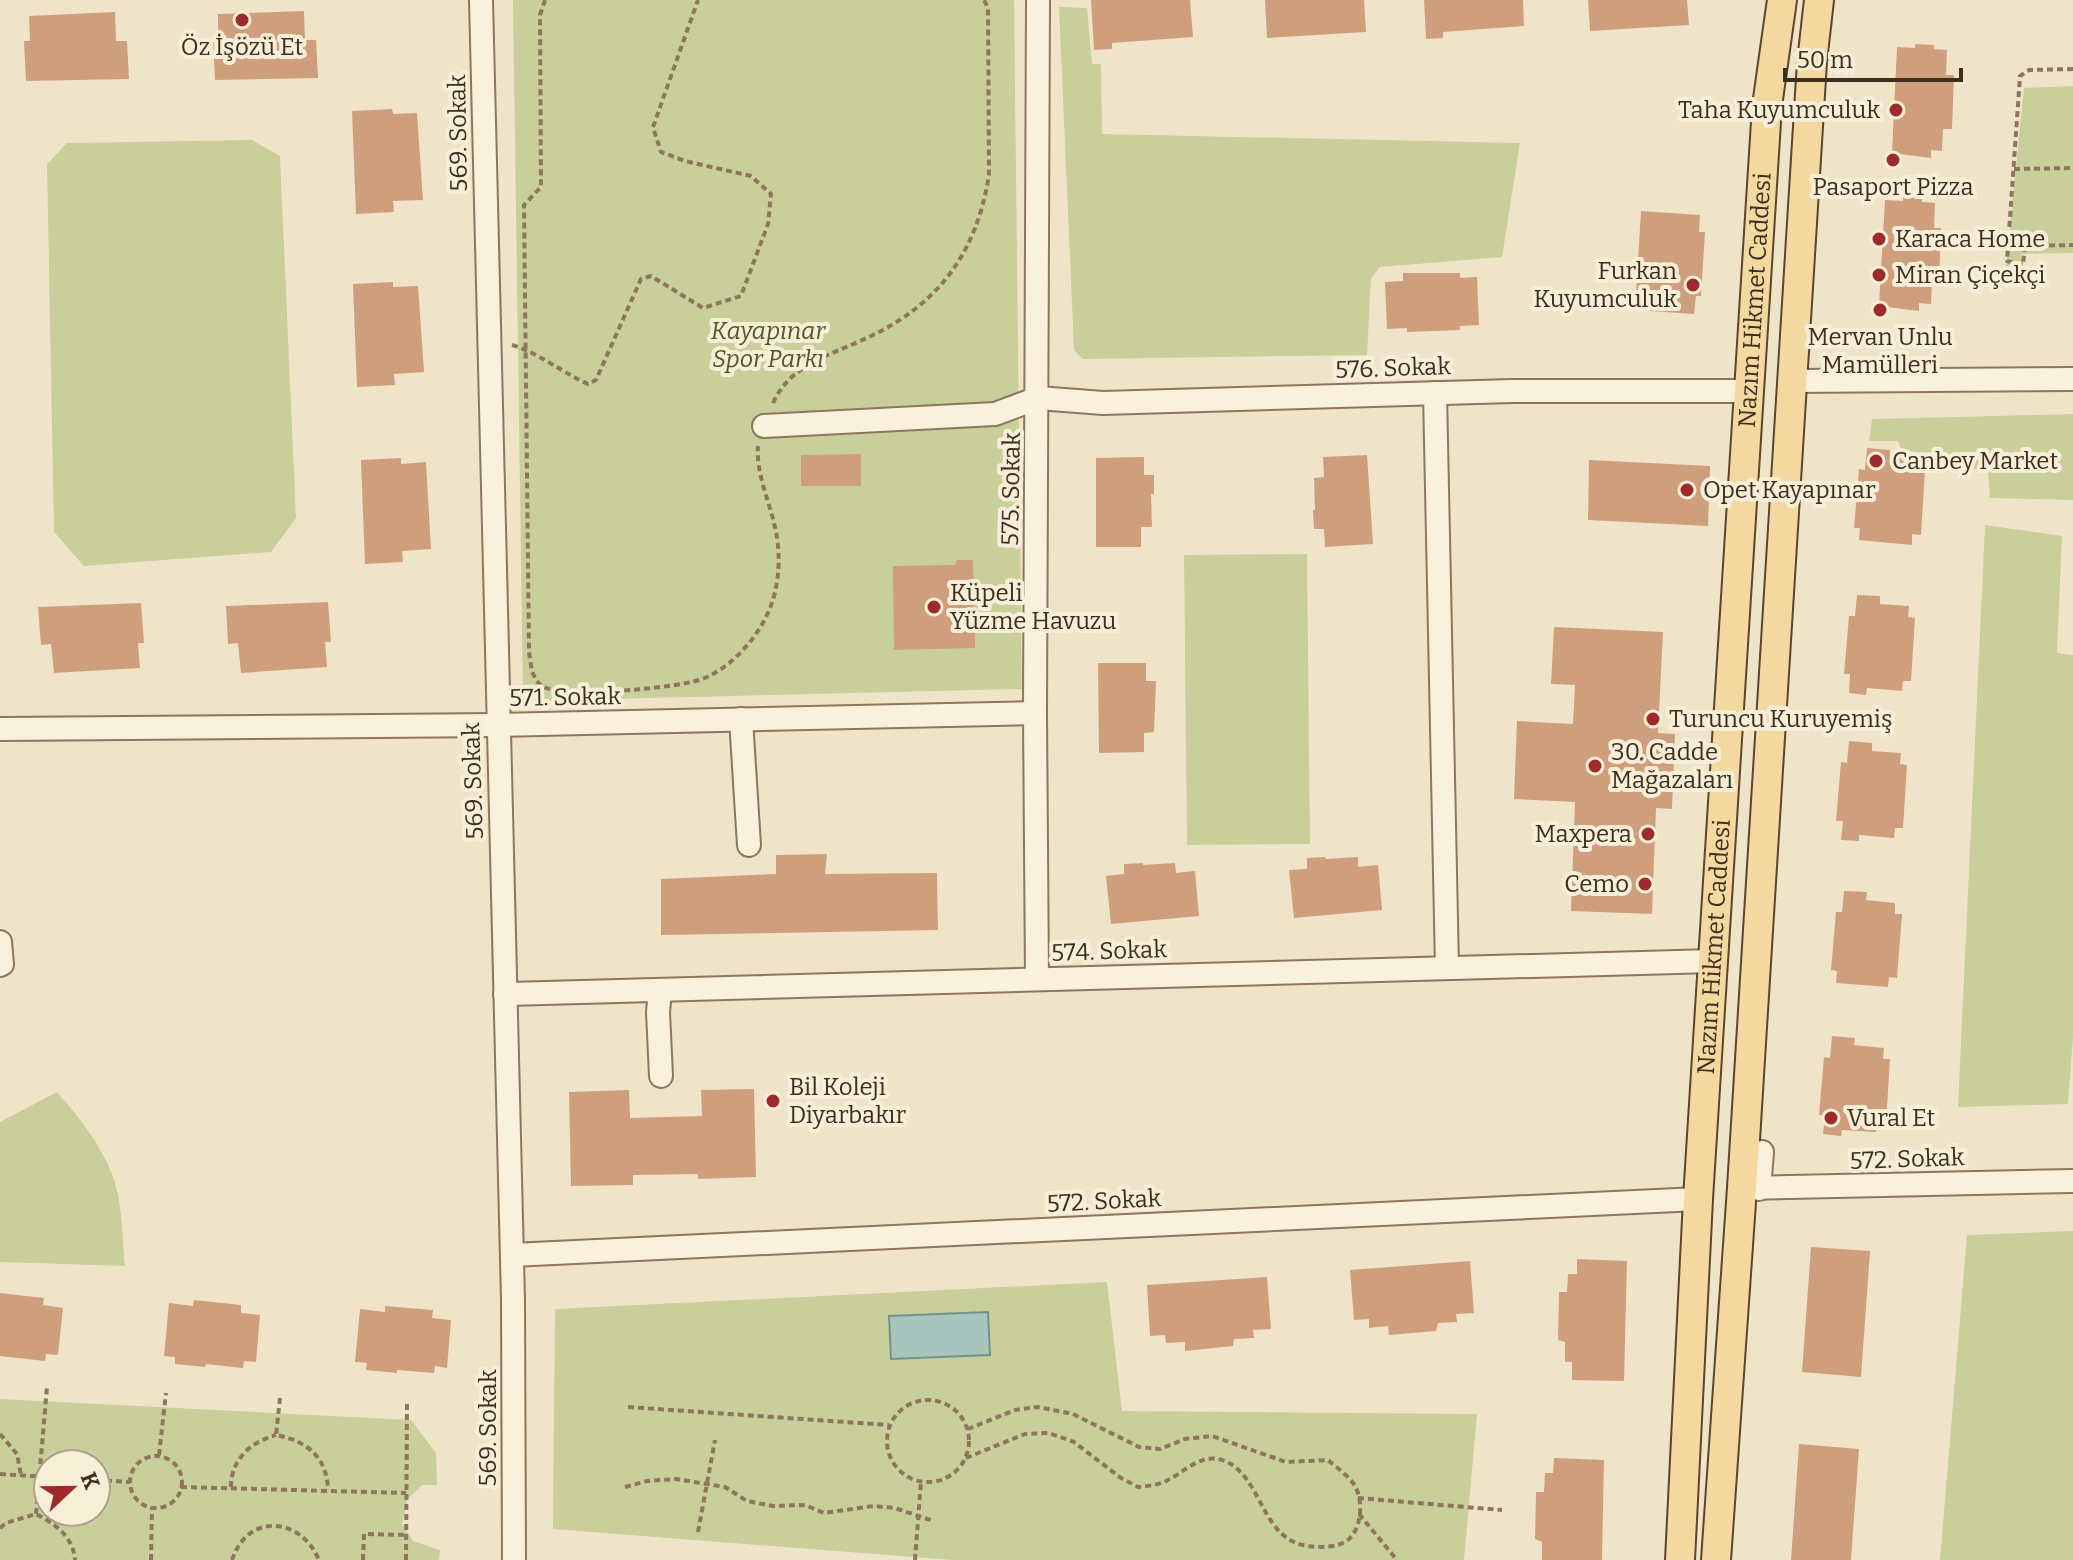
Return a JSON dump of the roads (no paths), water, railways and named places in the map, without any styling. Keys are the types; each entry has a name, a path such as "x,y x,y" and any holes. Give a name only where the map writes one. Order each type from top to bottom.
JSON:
{"main road":[{"name":"Nazım Hikmet Caddesi","path":"1680,1560 1698,1199 1767,106 1782,0"},
{"name":"Nazım Hikmet Caddesi","path":"1716,1560 1750,1189 1791,381 1812,62 1819,0"}],"street":[{"name":"569. Sokak","path":"481,0 512,1255 514,1560"},
{"name":"575. Sokak","path":"1037,979 1038,0"},
{"path":"1791,381 2073,379"},
{"name":"576. Sokak","path":"1038,398 1103,403 1435,393 1750,391"},
{"path":"1435,393 1447,968"},
{"path":"764,426 995,414 1038,398"},
{"name":"571. Sokak","path":"0,729 498,725 1035,713"},
{"path":"741,719 749,845"},
{"name":"574. Sokak","path":"505,994 1713,961"},
{"path":"660,990 661,1076"},
{"path":"1750,1189 1762,1152"},
{"name":"572. Sokak","path":"1750,1189 2073,1181"},
{"name":"572. Sokak","path":"512,1255 1698,1199"}],"water":[{"path":"988,1312 990,1355 891,1359 889,1316"}],"place":[{"name":"Öz İşözü Et","path":"242,20"},
{"name":"Taha Kuyumculuk","path":"1896,110"},
{"name":"Pasaport Pizza","path":"1893,160"},
{"name":"Karaca Home","path":"1879,239"},
{"name":"Miran Çiçekçi","path":"1879,275"},
{"name":"Furkan Kuyumculuk","path":"1693,285"},
{"name":"Mervan Unlu Mamülleri","path":"1880,310"},
{"name":"Canbey Market","path":"1876,461"},
{"name":"Opet Kayapınar","path":"1687,490"},
{"name":"Küpeli Yüzme Havuzu","path":"934,607"},
{"name":"Turuncu Kuruyemiş","path":"1653,719"},
{"name":"30. Cadde Mağazaları","path":"1595,766"},
{"name":"Maxpera","path":"1648,834"},
{"name":"Cemo","path":"1645,884"},
{"name":"Bil Koleji Diyarbakır","path":"773,1101"},
{"name":"Vural Et","path":"1831,1118"}],"park label":[{"name":"Kayapınar Spor Parkı","path":"768,345"}]}
